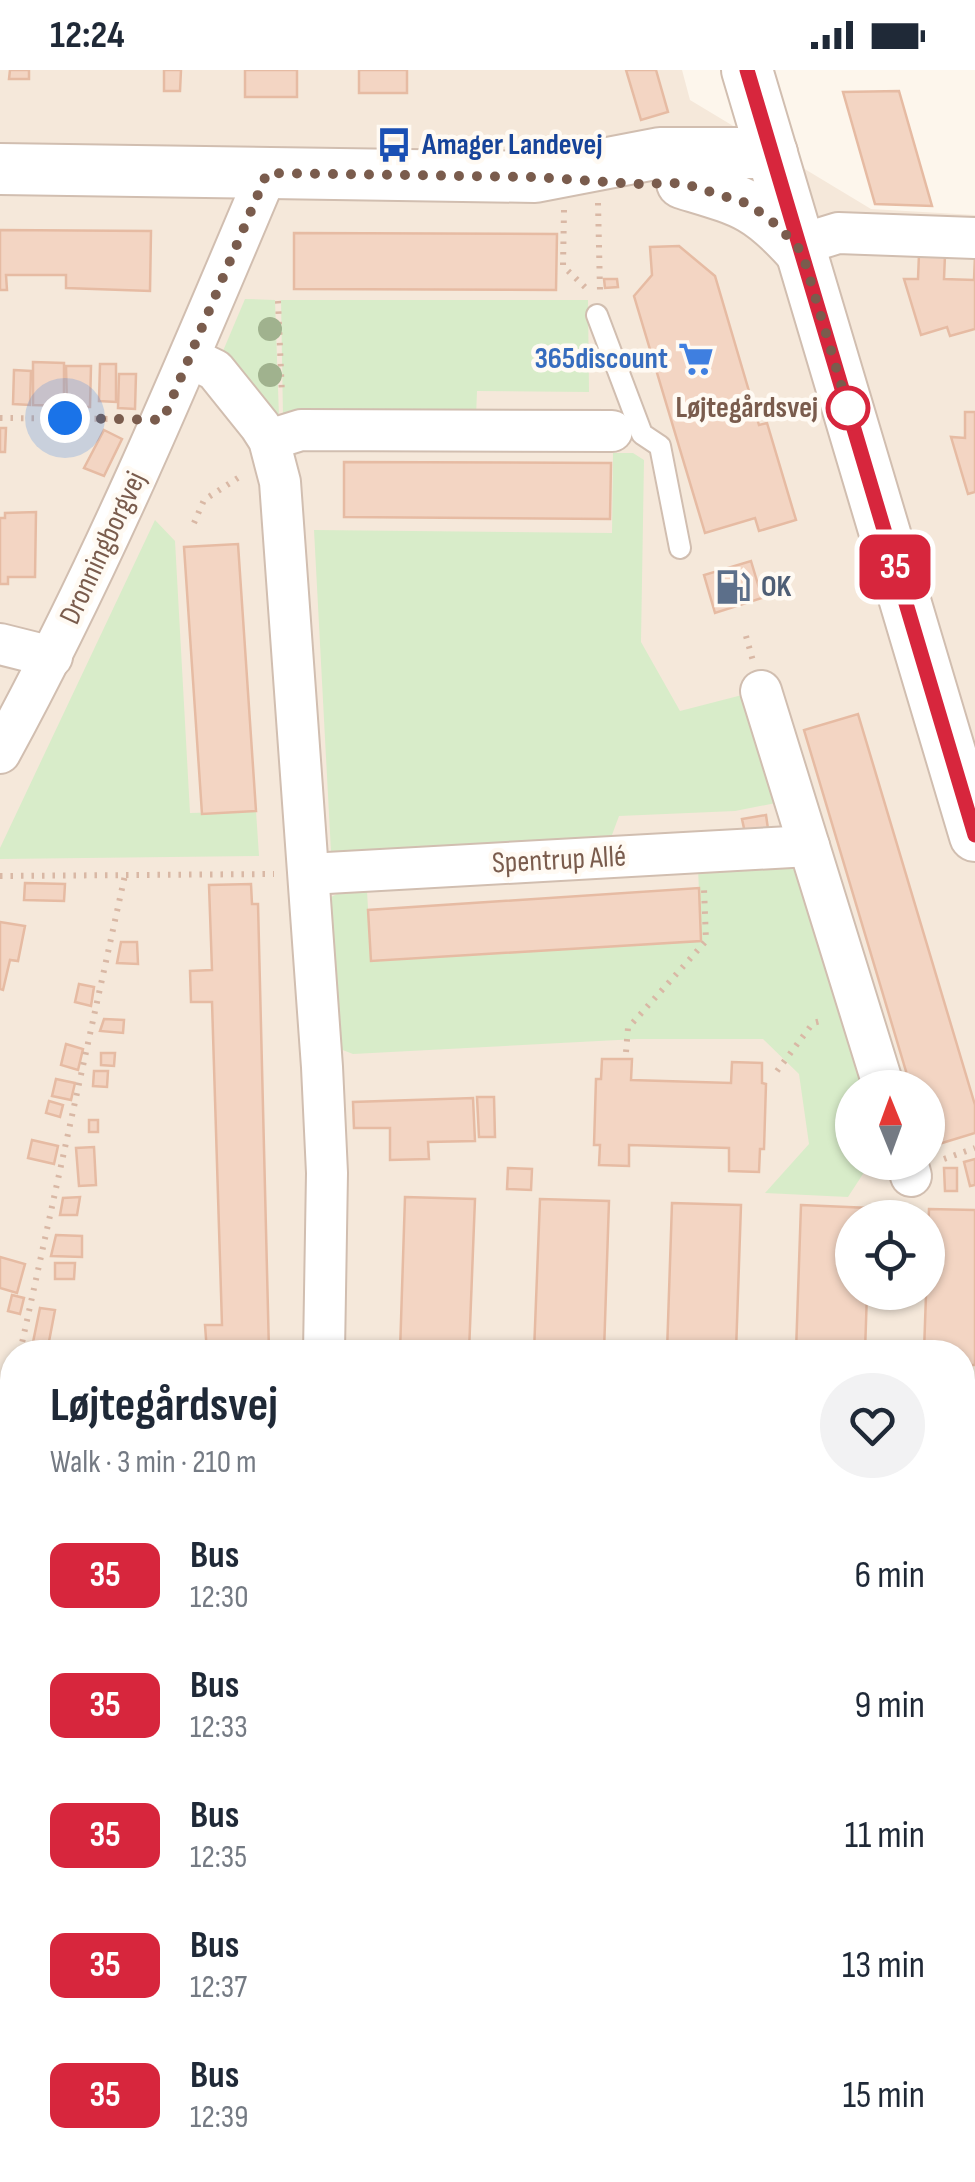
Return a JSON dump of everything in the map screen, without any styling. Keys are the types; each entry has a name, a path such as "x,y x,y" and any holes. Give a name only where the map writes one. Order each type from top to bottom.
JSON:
{"street":[{"path":"671,168 720,131 724,97 716,70"},
{"path":"747,70 975,836"},
{"path":"0,169 566,179 772,153"},
{"path":"671,168 749,204 800,249"},
{"name":"Dronningborgvej","path":"0,753 52,656 163,420 267,173"},
{"path":"800,249 838,233 975,238"},
{"path":"190,358 216,370 275,445 285,528 326,1173 324,1340"},
{"path":"275,445 302,430 612,432"},
{"path":"0,644 52,656"},
{"path":"761,691 878,1070"},
{"name":"Spentrup Allé","path":"309,874 809,846"}],"lane":[{"path":"599,321 642,434 660,446 680,548"}],"path":[{"path":"566,179 563,266 595,297 599,321"},
{"path":"566,179 599,321"},
{"path":"194,523 204,500 275,445 278,301"},
{"path":"0,418 163,420"},
{"path":"626,1052 628,1028 706,941 703,852"},
{"path":"0,876 309,874"},
{"path":"23,1340 125,875"},
{"path":"777,1071 813,1023 860,1012"}],"shaded area":[{"path":"0,70 682,70 690,100 871,209 975,215 975,1340 0,1340"}],"green space":[{"path":"245,299 275,300 279,417 223,351"},
{"path":"281,300 588,300 589,392 477,391 476,417 283,417"},
{"path":"613,453 633,453 644,460 641,642 680,711 746,694 781,802 735,811 619,816 609,843 331,852 314,530 612,533"},
{"path":"155,520 175,541 190,813 256,811 259,856 0,859 0,848"},
{"path":"788,864 800,876 860,1070 835,1070 835,1180 859,1180 848,1197 765,1193 809,1144 799,1074 763,1039 637,1039 353,1054 340,1049 331,897 343,891 367,891 371,960 701,941 698,867"}],"building":[{"path":"10,70 29,70 29,79 9,79"},
{"path":"164,70 181,70 180,91 164,91"},
{"path":"245,70 297,70 297,97 245,97"},
{"path":"359,70 407,70 407,93 359,93"},
{"path":"626,70 656,70 668,112 641,120"},
{"path":"899,91 932,206 875,204 843,92"},
{"path":"0,230 151,231 150,291 66,288 66,275 6,275 7,290 0,290"},
{"path":"294,233 557,234 556,290 294,289"},
{"name":"365discount","path":"679,246 715,276 759,425 767,423 796,520 759,531 755,518 705,533 634,296 652,275 650,247"},
{"path":"919,254 945,255 944,279 974,280 975,255 975,329 950,336 947,327 921,335 904,279 918,279"},
{"path":"604,279 617,279 618,287 605,288"},
{"path":"33,362 64,363 64,406 33,405"},
{"path":"100,364 116,364 116,402 99,401"},
{"path":"66,366 91,366 90,407 67,407"},
{"path":"14,370 31,371 30,405 13,404"},
{"path":"119,374 136,374 135,409 118,408"},
{"path":"965,412 975,412 975,492 968,494 951,437 965,438"},
{"path":"0,428 6,428 5,452 0,452"},
{"path":"104,430 122,439 104,476 84,468"},
{"path":"344,462 611,463 610,519 344,517"},
{"path":"36,512 35,577 8,577 8,584 0,584 0,518 5,518 5,513"},
{"path":"238,544 256,811 202,814 184,547"},
{"name":"OK","path":"751,561 762,598 715,613 704,575"},
{"path":"858,714 975,1105 975,1133 945,1142 945,1070 906,1070 804,730"},
{"path":"766,815 768,829 745,833 742,819"},
{"path":"25,883 65,884 64,901 24,900"},
{"path":"251,884 252,904 258,904 269,1340 206,1340 205,1325 222,1325 212,1002 191,1002 190,971 212,970 209,885"},
{"path":"699,888 701,941 371,961 368,910"},
{"path":"0,922 25,926 18,961 10,960 3,990 0,989"},
{"path":"121,942 137,942 138,964 117,963"},
{"path":"79,984 94,987 91,1006 75,1002"},
{"path":"104,1019 124,1020 123,1033 100,1031"},
{"path":"66,1044 83,1049 78,1070 61,1065"},
{"path":"101,1053 115,1053 114,1066 101,1065"},
{"path":"602,1059 632,1059 631,1080 731,1083 732,1062 762,1063 762,1083 766,1084 764,1149 760,1149 759,1172 729,1171 729,1148 629,1145 629,1166 599,1165 600,1145 594,1145 596,1079 601,1079"},
{"path":"94,1071 108,1071 107,1087 93,1086"},
{"path":"56,1079 75,1083 71,1100 52,1096"},
{"path":"477,1097 494,1097 495,1137 479,1137"},
{"path":"473,1098 475,1141 428,1142 429,1159 390,1160 390,1128 354,1128 353,1102"},
{"path":"49,1101 63,1105 60,1117 46,1113"},
{"path":"89,1120 98,1120 98,1132 89,1132"},
{"path":"32,1140 58,1146 54,1164 28,1158"},
{"path":"94,1147 96,1185 79,1186 76,1148"},
{"path":"975,1159 975,1185 970,1186 964,1162"},
{"path":"508,1168 532,1169 531,1190 507,1189"},
{"path":"945,1168 957,1168 957,1191 945,1191"},
{"path":"80,1197 77,1215 60,1215 63,1198"},
{"path":"405,1197 475,1199 469,1340 400,1340"},
{"path":"540,1199 609,1201 604,1340 534,1340"},
{"path":"672,1203 741,1205 736,1340 667,1340"},
{"path":"801,1205 835,1206 835,1310 866,1310 865,1340 796,1340"},
{"path":"945,1209 975,1210 975,1340 924,1340 925,1310 945,1310"},
{"path":"56,1235 82,1236 82,1257 51,1256"},
{"path":"0,1257 25,1264 17,1293 0,1288"},
{"path":"55,1263 75,1263 74,1279 55,1279"},
{"path":"12,1295 24,1298 20,1314 8,1311"},
{"path":"40,1308 55,1310 49,1340 33,1340"}],"bus line":[{"name":"35","path":"747,70 975,835"}],"place":[{"name":"Amager Landevej","path":"394,145"},
{"name":"365discount","path":"696,359"},
{"name":"Løjtegårdsvej","path":"848,408"},
{"name":"OK","path":"733,587"}],"route":[{"path":"65,418 163,420 267,173 682,183 749,204 778,226 802,252 848,408"}]}
